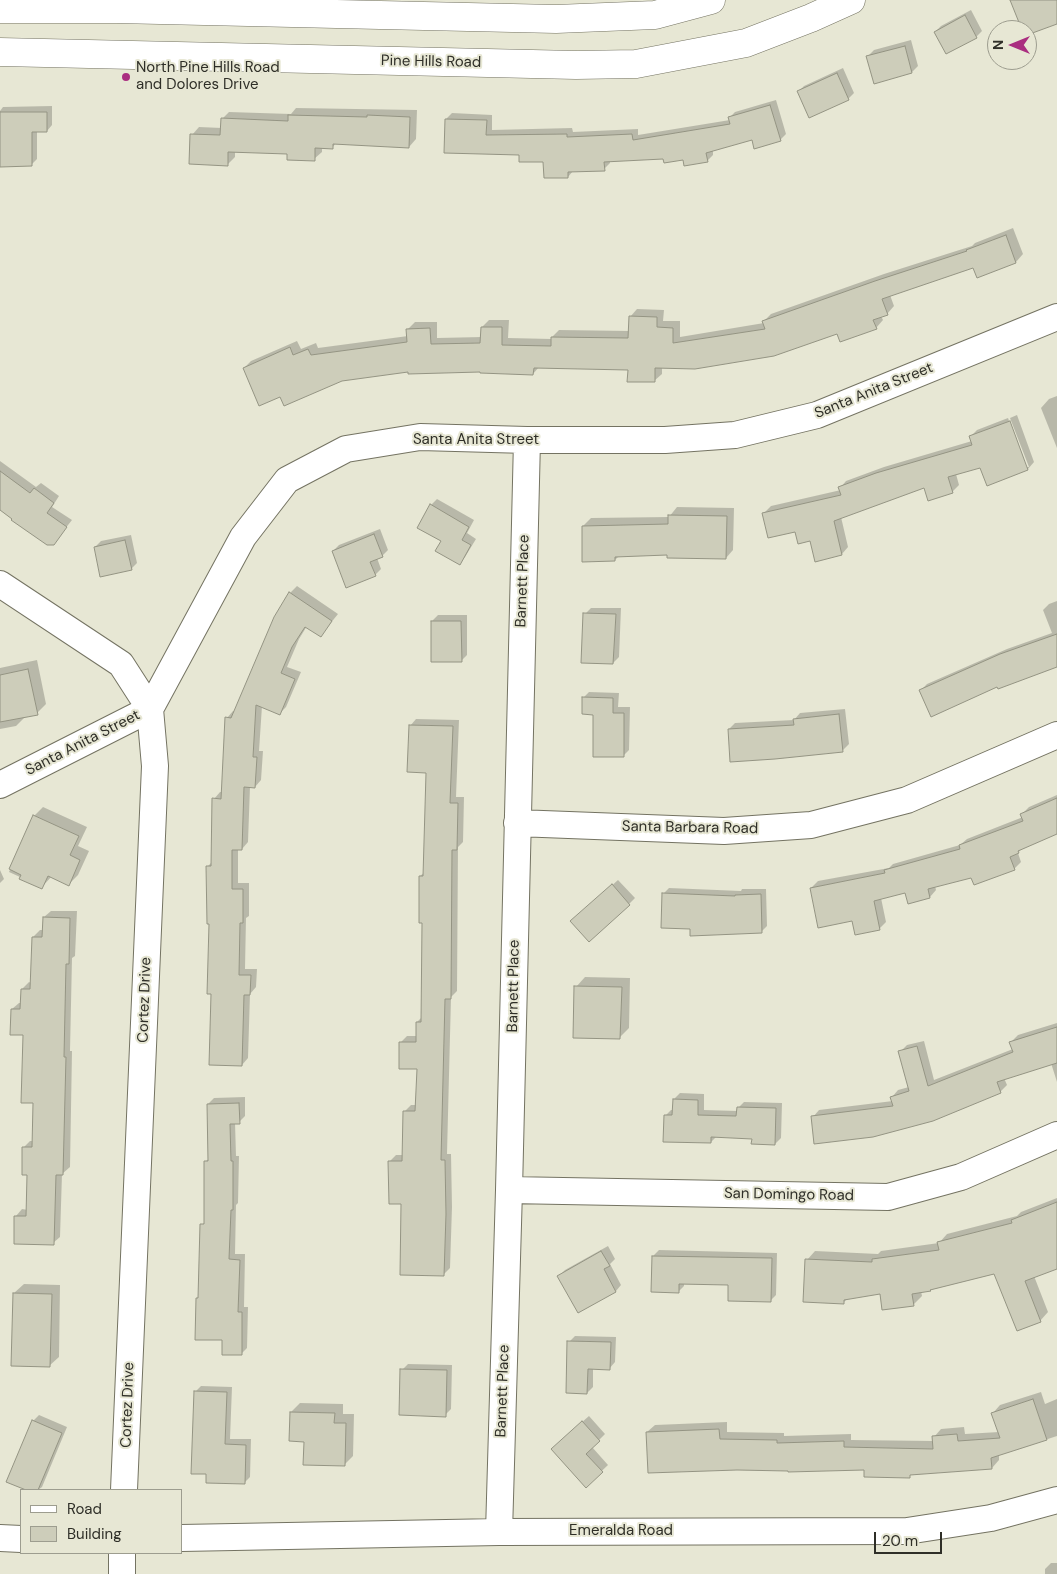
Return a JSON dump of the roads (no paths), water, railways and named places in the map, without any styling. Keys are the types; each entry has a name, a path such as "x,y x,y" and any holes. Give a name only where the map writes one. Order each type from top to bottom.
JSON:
{"main road":[{"path":"0,9 116,9 219,6 556,20 655,14 712,0"},
{"name":"Pine Hills Road","path":"0,52 556,65 636,64 746,43 851,0"}],"street":[{"name":"Santa Anita Street","path":"0,785 150,709 243,537 288,480 346,449 420,438 665,440 736,435 817,415 1057,317"},
{"name":"Barnett Place","path":"499,1532 527,440"},
{"name":"Cortez Drive","path":"0,584 121,664 150,709 155,766 124,1489"},
{"name":"Santa Barbara Road","path":"517,823 724,831 811,825 907,800 1057,735"},
{"name":"San Domingo Road","path":"509,1190 888,1197 961,1177 1057,1135"},
{"name":"Emeralda Road","path":"182,1538 499,1532 907,1531 991,1518 1057,1500"},
{"path":"0,1538 20,1539"},
{"path":"122,1554 122,1574"}],"place":[{"name":"North Pine Hills Road and Dolores Drive","path":"126,77"}]}
